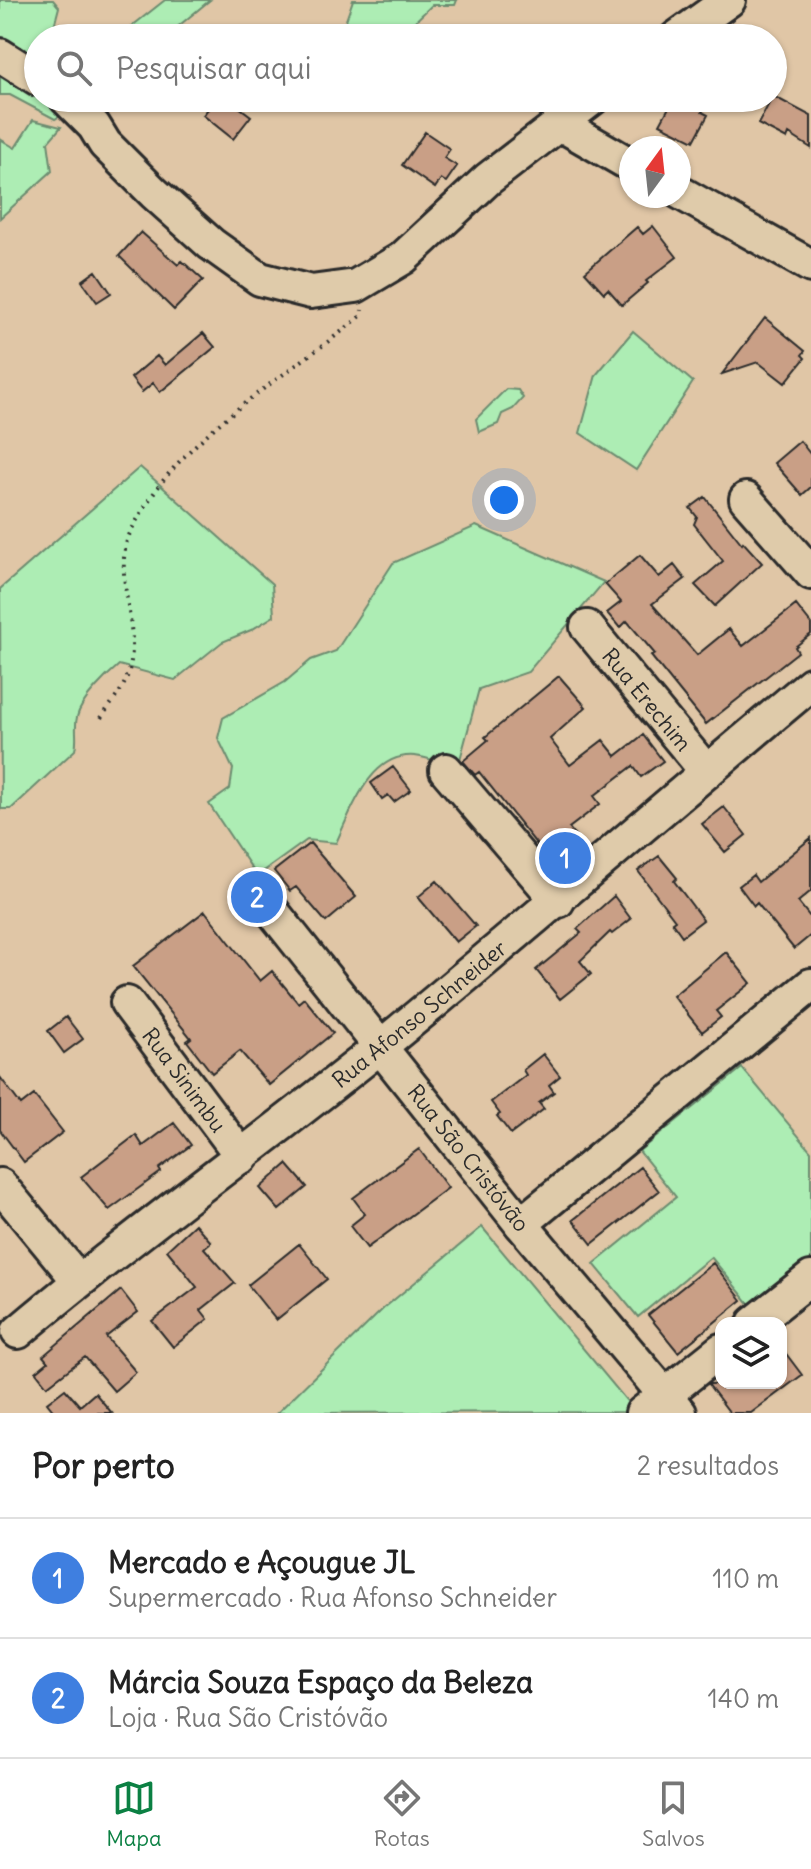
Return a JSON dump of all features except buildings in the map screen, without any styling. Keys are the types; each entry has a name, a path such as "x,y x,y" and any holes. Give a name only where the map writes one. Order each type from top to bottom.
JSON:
{"street":[{"path":"696,24 729,0"},
{"path":"0,55 24,70"},
{"path":"80,112 94,126 105,144 211,244 260,279 311,292 356,286 403,258 488,179 573,112"},
{"path":"558,123 619,158"},
{"path":"691,199 811,266"},
{"path":"746,499 811,573"},
{"name":"Rua Erechim","path":"587,627 706,771"},
{"name":"Rua Afonso Schneider","path":"18,1332 79,1281 242,1157 558,901 811,684"},
{"path":"446,770 558,901"},
{"name":"Rua São Cristóvão","path":"262,898 662,1407"},
{"path":"521,1224 811,985"},
{"name":"Rua Sinimbu","path":"127,1003 242,1157"},
{"path":"0,1185 79,1281"},
{"path":"762,1317 811,1278"},
{"path":"662,1407 715,1356"}],"path":[{"path":"101,718 125,682 133,640 122,577 125,545 158,484 206,437 361,316 368,281"}],"green space":[{"path":"0,0 53,0 59,7 55,24 24,24 24,102 10,95 0,95"},
{"path":"165,0 210,0 181,24 135,24"},
{"path":"353,0 457,0 455,5 432,5 412,24 345,23"},
{"path":"42,112 67,112 55,119"},
{"path":"33,120 61,127 48,142 52,171 0,218 0,139 15,148"},
{"path":"633,331 693,382 636,470 580,433 596,375"},
{"path":"506,389 518,390 523,398 513,409 502,414 498,424 479,432 476,419"},
{"path":"140,467 272,584 274,616 222,642 175,680 119,665 79,710 75,750 11,809 1,809 0,589"},
{"path":"476,526 604,582 528,672 479,689 458,767 415,756 399,757 386,763 364,786 336,843 307,840 257,876 209,804 230,789 233,769 218,738 223,718 285,682 311,660 336,651 393,563"},
{"path":"742,1068 811,1151 811,1259 752,1307 711,1257 638,1317 594,1264 676,1197 639,1151"},
{"path":"482,1227 636,1412 277,1413 384,1308"}],"place":[{"name":"Mercado e Açougue JL","path":"565,858"},
{"name":"Márcia Souza Espaço da Beleza","path":"257,897"}]}
